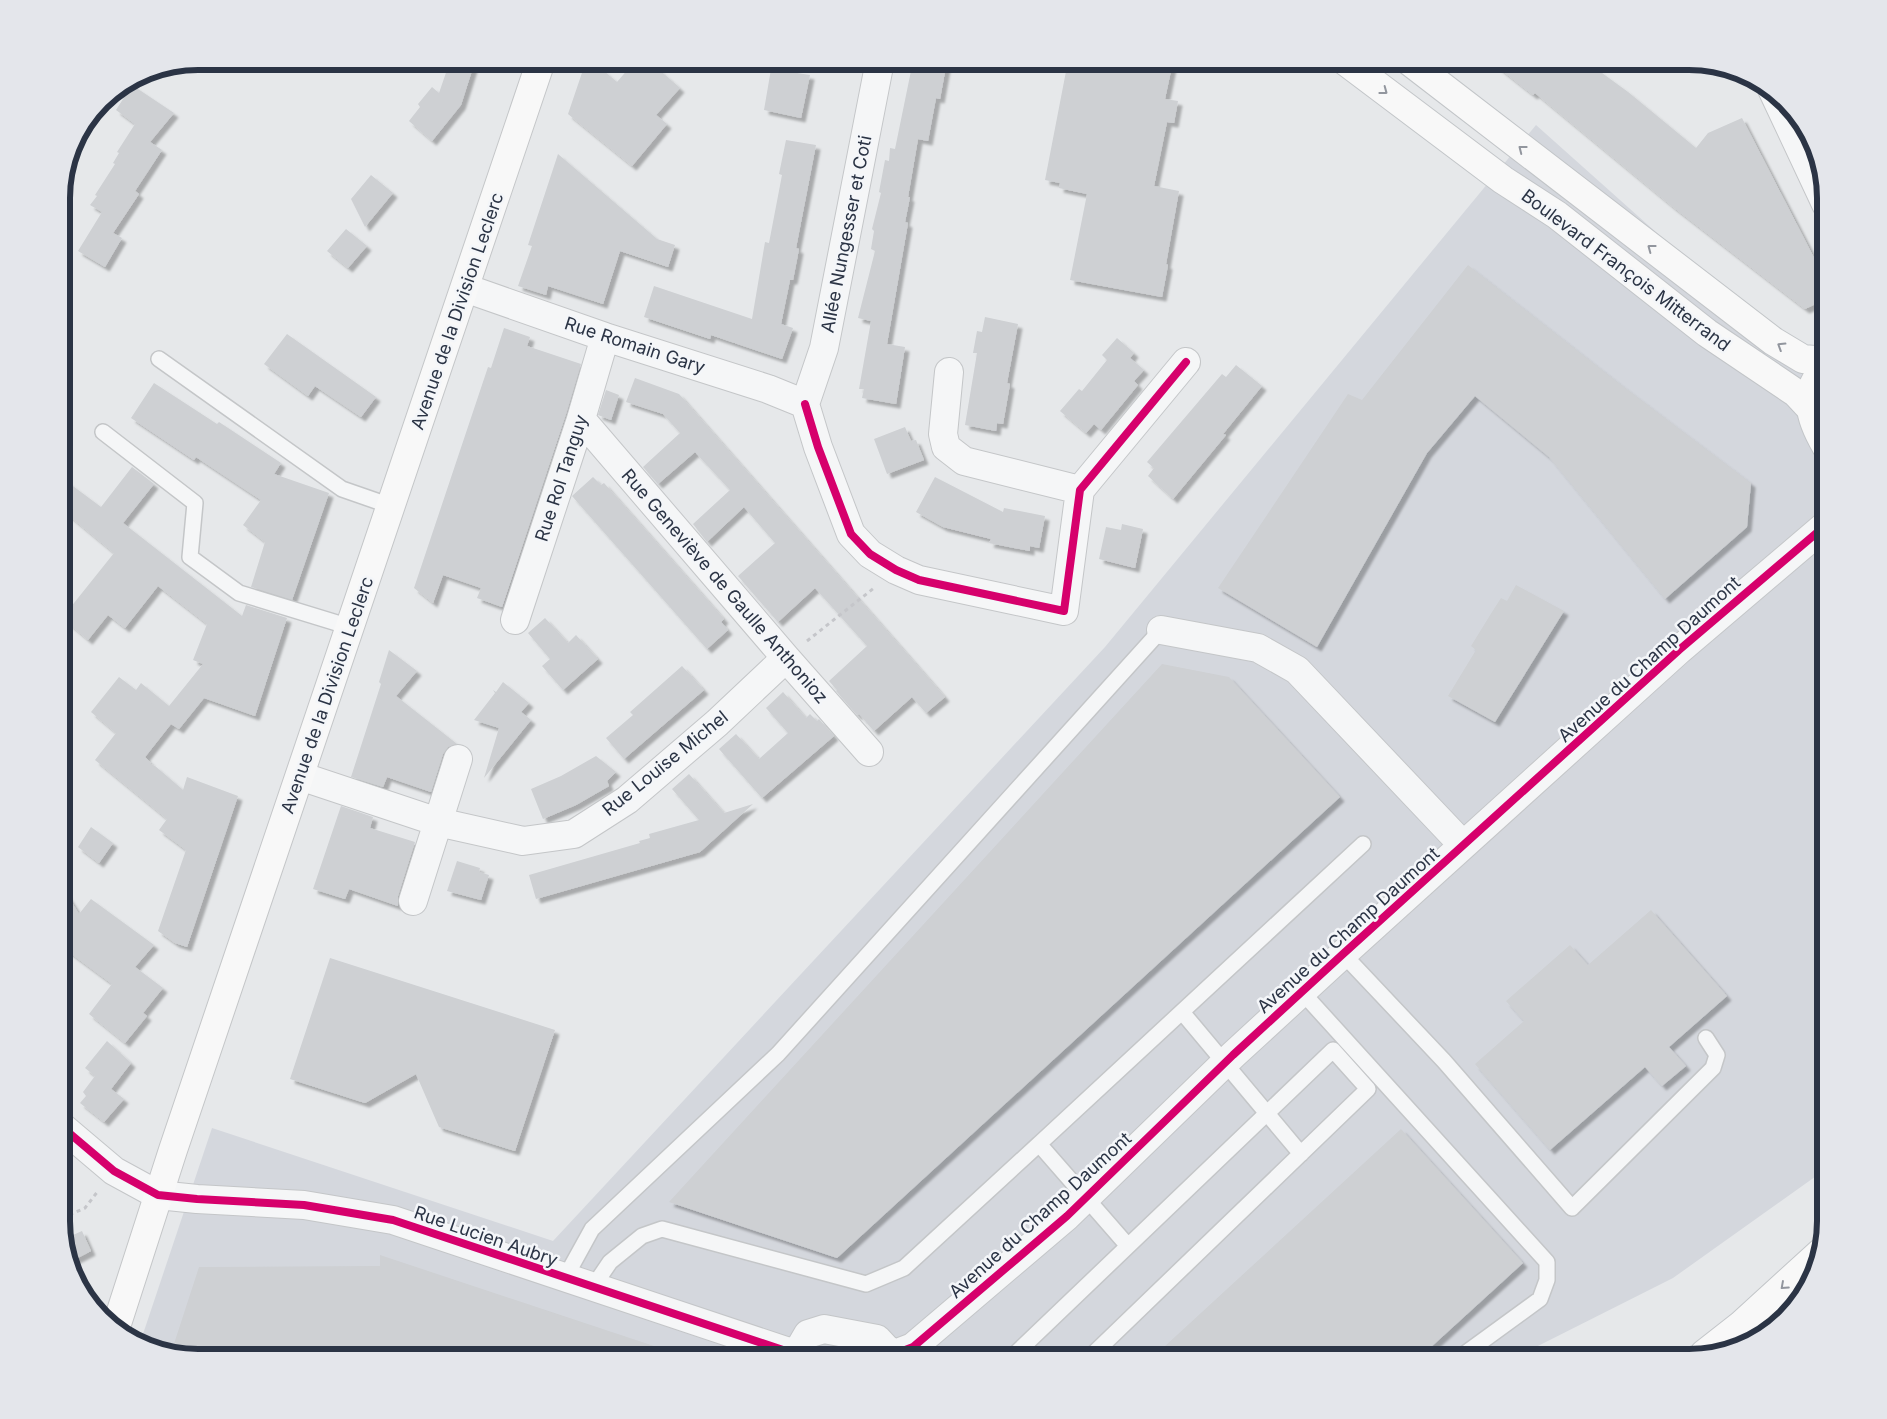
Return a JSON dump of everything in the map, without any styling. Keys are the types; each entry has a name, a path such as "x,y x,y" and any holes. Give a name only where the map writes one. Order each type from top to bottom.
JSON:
{"main road":[{"name":"Avenue de la Division Leclerc","path":"118,1321 158,1196 538,70"},
{"name":"Boulevard François Mitterrand","path":"1357,70 1503,180 1557,215 1707,333 1796,393 1810,408"},
{"name":"Boulevard François Mitterrand","path":"1421,70 1773,341 1803,358 1817,360"},
{"path":"1817,379 1814,384 1810,408 1817,431"},
{"path":"1713,1347 1741,1325 1810,1262"}],"street":[{"name":"Allée Nungesser et Coti","path":"804,404 824,348 878,70"},
{"path":"1781,108 1816,183"},
{"name":"Rue Romain Gary","path":"465,288 606,337 768,389 804,404"},
{"name":"Rue Rol Tanguy","path":"515,620 606,337"},
{"path":"804,404 818,447 852,534 870,554 896,570 919,580 1064,611 1080,490 1186,362"},
{"path":"949,372 943,434 946,448 964,461 1080,490"},
{"name":"Rue Geneviève de Gaulle Anthonioz","path":"581,419 869,752"},
{"name":"Avenue du Champ Daumont","path":"909,1349 1067,1216 1224,1064 1343,954 1679,650 1817,531"},
{"path":"1160,630 1258,648 1297,670 1463,845"},
{"name":"Rue Louise Michel","path":"300,776 438,822 523,842 574,834 627,800 717,723 786,658"},
{"path":"413,901 458,758"},
{"path":"70,1134 114,1171 158,1196"},
{"name":"Rue Lucien Aubry","path":"158,1196 304,1205 392,1220 774,1349"},
{"name":"Rue Lucien Aubry","path":"798,1349 808,1334 824,1329 877,1339 886,1349"}],"lane":[{"path":"159,359 342,489 391,506"},
{"path":"103,432 195,503 190,557 239,593 350,627"},
{"path":"565,1278 592,1229 778,1054 1160,630"},
{"path":"593,1287 610,1262 642,1236 662,1230 866,1284 904,1268 1363,844"},
{"path":"1343,954 1444,1061 1572,1208 1713,1068 1717,1055 1706,1038"},
{"path":"1302,992 1546,1262 1547,1280 1540,1299 1471,1349"},
{"path":"1182,1012 1301,1154"},
{"path":"1020,1349 1333,1050 1368,1089 1098,1349"},
{"path":"1039,1144 1128,1246"}],"path":[{"path":"786,658 896,570"},
{"path":"70,1215 85,1208 114,1171"}],"shaded area":[{"path":"1536,125 1817,376 1817,1175 1673,1278 1532,1349 190,1349 173,1347 142,1336 212,1128 553,1241 1105,647"}],"building":[{"path":"447,70 472,70 461,105 432,141 409,121 420,107 418,104 432,87 439,93"},
{"path":"583,70 603,70 617,82 627,70 659,70 680,88 656,115 667,124 632,166 568,114"},
{"path":"771,70 810,75 801,118 764,110"},
{"path":"911,70 945,70 940,99 936,98 928,141 918,139 908,197 910,197 905,222 908,223 887,344 905,347 896,404 862,398 864,389 859,389 871,321 858,318 875,251 871,249 874,231 872,229 881,193 879,192 885,160 889,161 890,148 895,149"},
{"path":"1066,70 1171,70 1165,99 1178,101 1174,123 1167,122 1154,186 1179,191 1162,297 1070,280 1087,194 1059,188 1060,183 1045,180"},
{"path":"1501,70 1598,70 1628,92 1696,148 1708,133 1742,118 1817,264 1817,303 1805,309 1673,207 1535,93 1533,95"},
{"path":"135,87 174,113 150,142 162,150 135,191 139,194 113,233 122,238 105,267 78,251 102,212 90,205 115,164 113,163 119,153 117,152 135,124 116,110 128,91"},
{"path":"786,140 816,145 796,248 799,249 793,280 790,280 781,324 793,328 782,359 711,335 710,339 644,317 654,286 752,319 765,242 769,243 782,175 779,174"},
{"path":"558,154 657,239 675,245 668,267 620,251 603,304 548,286 546,295 518,286 532,246 528,245"},
{"path":"371,175 393,193 365,227 351,199"},
{"path":"346,229 367,246 348,268 327,251"},
{"path":"1468,265 1620,384 1751,483 1747,527 1665,599 1549,457 1475,396 1427,453 1317,647 1218,588 1348,394 1362,400"},
{"path":"985,317 1018,324 1007,383 1010,384 1003,424 997,423 996,431 965,425 977,353 973,353 977,331 982,332"},
{"path":"504,328 530,337 527,346 581,364 502,607 477,598 481,588 443,575 433,603 414,588 488,367 491,368"},
{"path":"287,334 376,397 361,417 315,386 308,396 264,364"},
{"path":"1117,338 1134,353 1130,358 1144,370 1134,381 1138,385 1101,430 1094,424 1086,433 1060,411 1079,389 1082,391 1107,360 1102,355"},
{"path":"1236,365 1262,386 1223,434 1226,435 1173,499 1148,476 1154,468 1147,462 1222,374 1226,377"},
{"path":"635,378 679,394 945,697 926,713 912,697 874,731 859,714 857,715 829,681 867,646 815,588 778,622 738,576 775,543 744,507 707,542 693,524 730,490 695,452 658,484 643,467 680,433 663,414 626,402"},
{"path":"154,383 217,424 219,422 281,463 274,474 329,493 292,600 251,587 265,542 243,525 261,500 196,457 194,460 131,418"},
{"path":"606,390 619,395 611,420 598,415"},
{"path":"905,427 911,441 916,440 924,460 887,474 874,439"},
{"path":"132,467 154,484 123,523 242,616 246,605 287,618 255,716 204,698 179,729 171,724 145,757 150,764 155,766 183,790 187,777 238,796 187,947 175,943 158,931 186,850 159,830 167,819 95,760 116,733 91,712 119,677 136,690 141,683 169,706 203,664 193,660 207,624 158,586 125,628 108,615 88,640 70,625 70,608 114,553 70,517 70,484 101,507"},
{"path":"593,477 601,485 604,483 724,619 721,622 728,630 707,649 572,496"},
{"path":"935,477 1003,512 1004,508 1045,516 1039,548 1030,546 1030,551 989,543 991,539 943,527 916,512"},
{"path":"1122,524 1143,529 1135,568 1099,559 1106,527 1121,530"},
{"path":"1516,585 1564,611 1495,722 1448,696 1476,650 1471,646 1501,598 1507,601"},
{"path":"545,618 568,643 576,635 598,659 563,690 542,666 550,659 528,633"},
{"path":"389,650 417,671 396,696 457,744 448,747 443,754 431,792 387,777 383,787 351,777 381,684 379,682"},
{"path":"1162,664 1229,677 1340,797 837,1258 669,1202"},
{"path":"682,666 704,690 624,759 606,738 633,715 630,712"},
{"path":"503,682 529,703 521,712 531,720 484,778 499,728 474,720 495,693 493,690 496,692"},
{"path":"783,692 806,718 810,714 817,721 819,719 834,736 762,798 719,749 736,734 759,759 788,733 766,708"},
{"path":"596,756 616,772 607,781 609,786 576,805 543,819 531,789 561,776"},
{"path":"689,774 724,813 753,804 700,852 536,899 529,875 640,843 639,841 650,838 649,834 699,820 672,789"},
{"path":"341,806 373,817 370,828 415,842 398,896 398,906 349,889 345,899 313,889"},
{"path":"91,827 113,843 99,863 78,847"},
{"path":"457,861 480,868 479,872 489,875 481,900 447,891"},
{"path":"91,899 154,945 135,967 163,988 143,1013 147,1016 125,1043 89,1014 112,984 70,953 70,900 79,914"},
{"path":"1651,910 1727,996 1669,1047 1686,1066 1662,1086 1645,1067 1550,1150 1475,1064 1524,1021 1506,1001 1570,945 1588,965"},
{"path":"330,958 555,1030 515,1151 439,1127 416,1074 365,1103 290,1079"},
{"path":"107,1041 131,1063 111,1089 124,1099 104,1122 80,1103 86,1096 83,1092 95,1076 85,1068"},
{"path":"1401,1129 1523,1263 1429,1349 1162,1349"},
{"path":"82,1231 91,1251 76,1259 71,1236"},
{"path":"380,1255 663,1349 190,1349 173,1347 199,1267 380,1266"}],"cycle path":[{"path":"805,404 818,447 851,534 870,554 896,570 919,580 1064,611 1080,490 1186,362"},
{"path":"908,1349 913,1347 1067,1216 1233,1055 1343,954 1679,650 1817,533"},
{"path":"70,1134 114,1171 158,1195 304,1205 393,1220 780,1349"}]}
